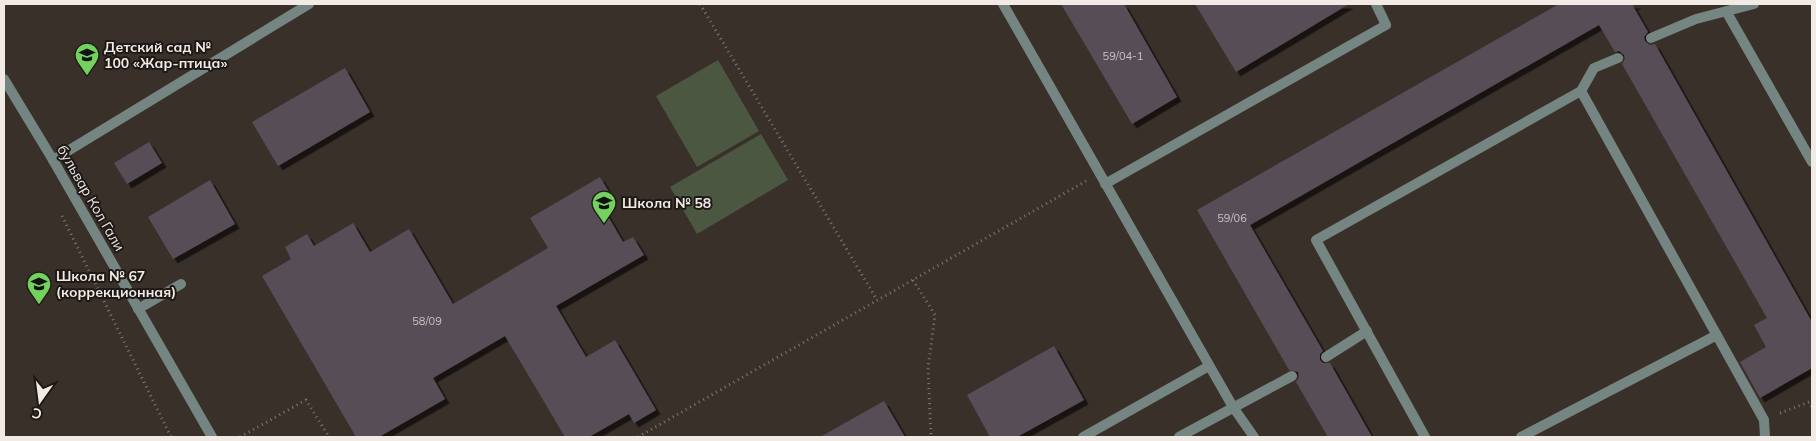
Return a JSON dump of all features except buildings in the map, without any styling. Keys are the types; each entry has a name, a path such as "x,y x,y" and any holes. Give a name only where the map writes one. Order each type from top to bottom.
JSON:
{"street":[{"path":"53,160 309,4"},
{"path":"1003,4 1209,366 1233,407 1254,437"},
{"path":"1105,184 1386,25 1376,4"},
{"path":"1651,38 1696,20 1754,4"},
{"path":"1726,11 1812,162"},
{"path":"1425,437 1316,240 1581,91 1594,68 1618,58"},
{"name":"бульвар Кол Гали","path":"4,78 212,437"},
{"path":"1581,91 1764,420 1765,437"},
{"path":"138,308 181,284"},
{"path":"1326,356 1367,331"},
{"path":"1521,437 1717,335"},
{"path":"1083,437 1209,366"},
{"path":"1179,437 1292,376"}],"path":[{"path":"700,4 877,300"},
{"path":"638,437 1099,174"},
{"path":"59,211 171,437"},
{"path":"913,280 935,316 928,368 931,437"},
{"path":"240,437 306,400 329,437"},
{"path":"1764,420 1811,402 1812,406"}],"green space":[{"path":"718,60 759,131 697,167 656,96"},
{"path":"761,134 788,180 697,234 670,187"}],"place":[{"name":"Детский сад № 100 «Жар-птица»","path":"87,76"},
{"name":"Школа № 58","path":"604,224"},
{"name":"Школа № 67 (коррекционная)","path":"39,305"}]}
